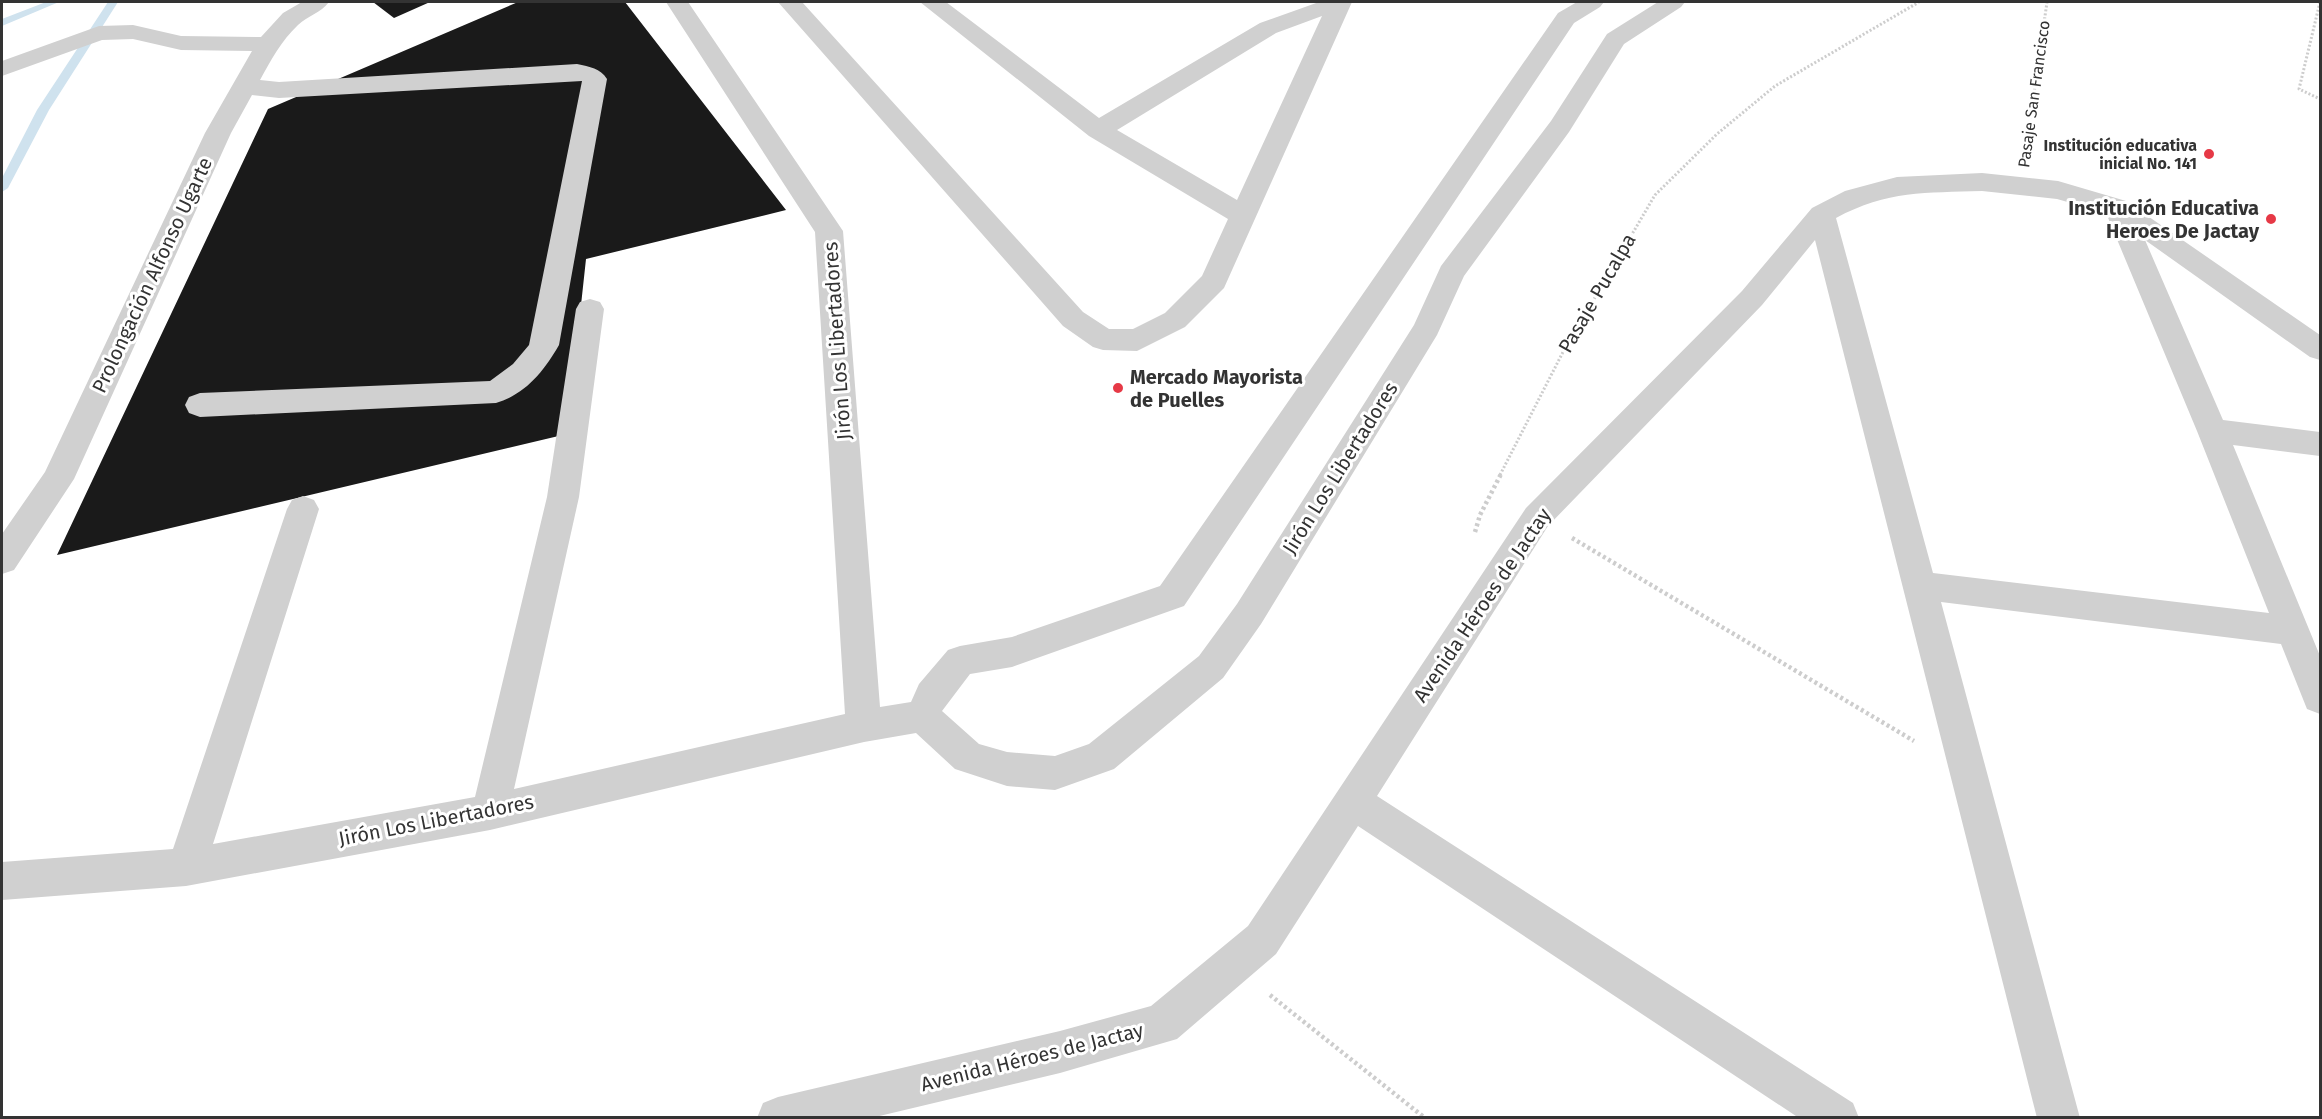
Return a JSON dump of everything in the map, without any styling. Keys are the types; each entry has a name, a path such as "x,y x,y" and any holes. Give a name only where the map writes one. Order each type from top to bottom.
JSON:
{"street":[{"name":"Prolongación Alfonso Ugarte","path":"2,560 58,479 218,133 244,86 268,44 291,18 317,2"},
{"name":"Jirón Los Libertadores","path":"677,2 829,231 864,726"},
{"path":"790,2 1073,319 1103,339 1137,340 1175,320 1214,281 1339,2"},
{"path":"932,2 1098,129 1244,216"},
{"path":"1098,129 1268,28 1339,2"},
{"path":"922,716 932,695 960,661 1012,652 1172,596 1566,18 1592,2"},
{"name":"Jirón Los Libertadores","path":"2,881 186,867 490,812 864,726 922,716 968,757 1007,769 1055,773 1101,757 1211,667 1249,614 1427,328 1451,273 1560,126 1615,39 1673,2"},
{"path":"4,72 99,33 133,32 192,43 268,44"},
{"path":"200,405 496,393 523,374 536,362 544,345 595,80 591,75 577,72 279,90 244,86"},
{"name":"Avenida Héroes de Jactay","path":"778,1118 1060,1052 1162,1024 1262,940 1537,517 1752,298 1822,214 1854,197 1898,186 1982,182 2058,190 2117,207 2320,349"},
{"path":"2117,207 2212,431 2320,698"},
{"path":"1822,214 1921,586 1966,772 2058,1118"},
{"path":"490,812 563,497 590,309"},
{"path":"2212,431 2320,444"},
{"path":"186,867 303,510"},
{"path":"1921,586 2294,631"},
{"path":"1352,801 1838,1118"}],"path":[{"name":"Pasaje Pucalpa","path":"1473,536 1480,515 1563,352 1654,195 1717,134 1775,86 1919,2"},
{"name":"Pasaje San Francisco","path":"2021,186 2047,2"},
{"path":"2320,2 2299,89 2320,99"},
{"path":"1537,517 1966,772"},
{"path":"1232,965 1425,1118"}],"building":[{"path":"373,2 430,2 394,18"},
{"path":"518,2 625,2 786,210 586,259 567,434 57,555 268,109"}],"waterway":[{"path":"2,23 54,2"},
{"path":"2,188 43,110 113,2"}],"place":[{"name":"Institución educativa inicial No. 141","path":"2209,154"},
{"name":"Institución Educativa Heroes De Jactay","path":"2271,219"},
{"name":"Mercado Mayorista de Puelles","path":"1118,388"}]}
